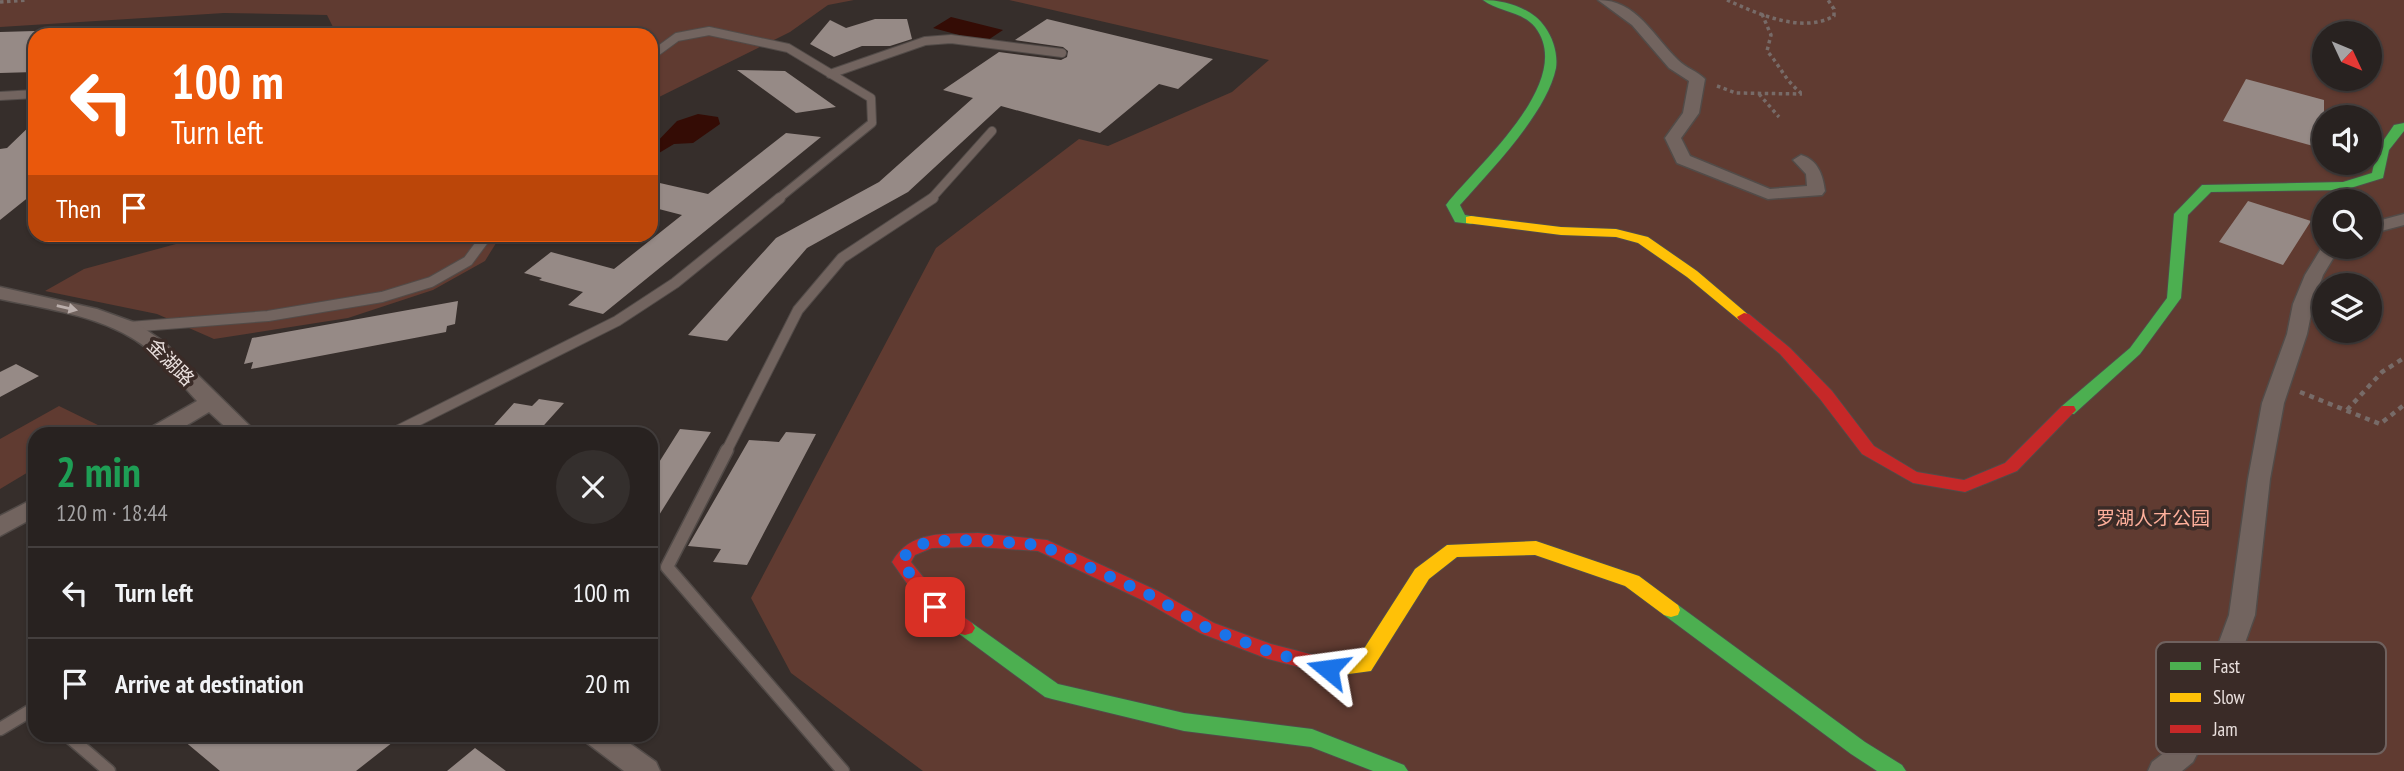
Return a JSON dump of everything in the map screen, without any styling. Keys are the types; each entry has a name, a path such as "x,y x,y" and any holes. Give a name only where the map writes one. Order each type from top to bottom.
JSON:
{"street":[{"path":"1488,0 1525,14 1540,26 1549,44 1550,70 1537,98 1453,205 1460,219 1561,232 1616,233 1643,240 1692,274 1784,351 1826,394 1868,450 1913,477 1965,486 2011,467 2062,416 2135,351 2174,298 2181,214 2207,188 2344,186 2378,175 2383,150 2398,128 2404,127"},
{"path":"1605,0 1637,22 1674,65 1697,79 1691,113 1674,138 1684,159 1768,194 1815,191 1814,173 1801,160"},
{"path":"2382,225 2404,219"},
{"path":"2232,642 2242,615 2259,480 2273,403 2297,334 2303,304 2314,275 2324,259"},
{"name":"金湖路","path":"0,293 90,313 129,327 157,346 210,402 239,427"},
{"path":"168,427 210,402"},
{"path":"0,527 28,510"},
{"path":"1397,771 1312,738 1184,722 1052,691 975,633 948,619 918,588 901,562 909,550 930,541 978,540 1041,545 1152,596 1207,628 1268,651 1328,669 1364,665 1422,574 1453,550 1536,548 1632,582 1858,748 1895,771"},
{"path":"607,742 646,771"},
{"path":"2162,771 2183,754"}],"lane":[{"path":"404,427 617,321 675,283 872,123 871,97 789,48 709,32 677,37 658,51"},
{"path":"830,74 925,41 951,39 1062,53"},
{"path":"0,96 28,94"},
{"path":"843,771 667,566 797,310 842,258 933,198 992,131"},
{"path":"129,327 253,319 376,300 441,278 483,248 485,242"},
{"path":"0,729 28,712"},
{"path":"75,742 109,771"}],"path":[{"path":"0,2 27,0"},
{"path":"1727,0 1762,14 1805,23 1829,21 1834,16 1834,9 1828,0"},
{"path":"1736,93 1802,94 1786,81 1781,67 1767,51 1771,35 1762,14"},
{"path":"1759,94 1779,117"},
{"path":"2347,410 2382,372 2404,358"},
{"path":"2280,384 2380,424 2404,405"}],"green space":[{"path":"0,0 854,0 828,5 790,32 658,98 658,28 334,28 327,15 224,13 0,27"},
{"name":"罗湖人才公园","path":"1009,0 2404,0 2404,771 923,771 791,673 751,598 936,248 1079,139 1108,146 1232,92 1269,60"},
{"path":"183,242 497,242 485,261 433,290 348,318 214,339 157,314 45,291 84,269"},
{"path":"59,406 102,427 28,427 28,472 0,489 0,439"}],"shaded area":[{"path":"951,17 1003,30 985,42 933,28"},
{"path":"698,114 718,117 720,124 693,143 674,144 658,153 658,141 677,121"}],"building":[{"path":"875,19 907,19 912,39 890,46 862,46 834,57 810,44 830,20 846,28"},
{"path":"1047,19 1213,59 1178,89 1159,84 1100,133 1001,106 908,192 807,248 727,341 688,335 776,238 879,182 973,98 943,90 999,52 1061,60 1067,57 1068,51 1063,47 1015,40"},
{"path":"28,31 28,72 0,73 0,32"},
{"path":"737,70 785,71 836,107 796,113"},
{"path":"2246,79 2324,100 2324,105 2312,105 2312,146 2223,121"},
{"path":"28,128 28,198 0,220 0,149 7,148"},
{"path":"786,133 821,137 603,314 568,305 583,292 524,273 551,252 614,269 648,242 658,242 658,234 682,215 658,209 658,183 708,194"},
{"path":"2248,201 2311,221 2283,265 2219,242"},
{"path":"458,301 455,324 447,326 446,332 251,369 253,362 244,364 252,338"},
{"path":"16,364 39,376 0,397 0,372"},
{"path":"539,399 564,403 542,427 492,427 514,403 532,406"},
{"path":"680,429 711,432 658,517 658,464"},
{"path":"786,432 816,434 747,565 713,562 721,549 688,546 749,440 779,442"},
{"path":"185,742 393,742 356,771 220,771"},
{"path":"475,748 506,771 447,771"}],"traffic: fast":[{"path":"1471,220 1460,219 1453,205 1524,120 1545,84 1551,63 1548,44 1537,23 1520,12 1488,0"},
{"path":"2068,410 2135,351 2174,298 2181,214 2207,188 2344,186 2378,175 2383,150 2398,128 2404,127"},
{"path":"1671,610 1858,748 1895,771"},
{"path":"965,628 1052,691 1184,722 1312,738 1397,771"}],"traffic: slow":[{"path":"1471,220 1561,231 1616,233 1643,240 1692,274 1744,317"},
{"path":"1334,668 1364,665 1422,574 1453,550 1536,548 1632,581 1671,610"}],"traffic: jam":[{"path":"1744,317 1785,351 1826,395 1868,450 1913,477 1965,486 2011,467 2068,410"},
{"path":"965,628 937,608 914,582 901,562 909,550 930,541 978,540 1041,545 1151,596 1207,628 1268,651 1334,668"}],"route":[{"path":"935,607 918,588 901,562 909,550 930,541 978,540 1041,545 1152,596 1207,628 1268,651 1328,669"}]}
